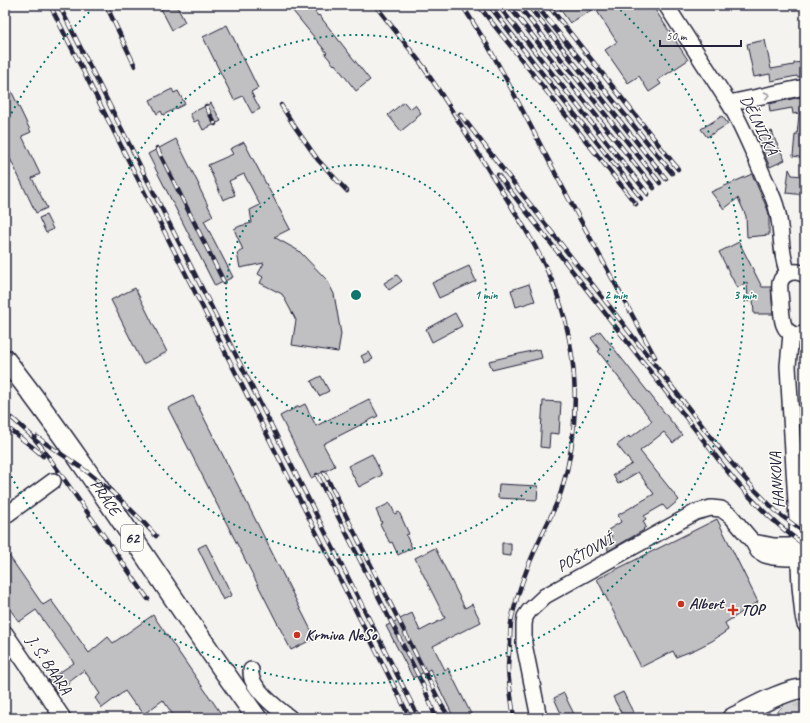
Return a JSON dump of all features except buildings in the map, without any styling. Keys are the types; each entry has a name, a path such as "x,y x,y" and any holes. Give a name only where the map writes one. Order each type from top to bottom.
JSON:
{"main road":[{"name":"PRÁCE","path":"5,359 54,424 257,718"},
{"path":"732,718 803,684"}],"street":[{"name":"DĚLNICKÁ","path":"666,5 729,103 754,155 775,204 780,220 783,259 788,273"},
{"path":"729,103 805,87"},
{"path":"798,333 787,330 783,323 780,288 782,280 788,273 797,272 805,275"},
{"name":"HANKOVA","path":"798,333 788,366 798,552 802,607 805,624"},
{"path":"5,516 53,480"},
{"name":"POŠTOVNÍ","path":"539,718 524,644 524,625 525,617 529,610 545,596 696,512 711,508 721,509 731,516 753,542 758,551 765,555 787,558 798,552"},
{"name":"J. Š. BAARA","path":"5,632 64,718"},
{"path":"251,670 251,678 261,692 274,706 290,718"}],"green space":[{"path":"805,695 805,718 771,718 793,696"}],"railway":[{"path":"50,5 410,718"},
{"path":"59,5 419,718"},
{"path":"106,5 135,66"},
{"path":"375,5 427,71"},
{"path":"462,5 503,73 563,188 655,357"},
{"path":"478,5 636,204"},
{"path":"489,5 642,199"},
{"path":"498,5 648,194"},
{"path":"508,5 654,188"},
{"path":"518,5 660,183"},
{"path":"528,5 666,179"},
{"path":"536,5 672,173"},
{"path":"548,5 678,169"},
{"path":"423,67 515,211 538,252 552,281 561,306 568,332 572,359 574,413 568,466 561,492 525,573 511,621 508,669 514,718"},
{"path":"281,105 318,160 347,191"},
{"path":"206,106 215,124"},
{"path":"460,114 728,459 754,489 779,514 805,533"},
{"path":"157,148 224,282"},
{"path":"498,175 732,477 757,505 775,522 805,545"},
{"path":"12,418 33,437 43,449 148,599"},
{"path":"5,426 43,456"},
{"path":"37,437 99,481 133,511 156,536"},
{"path":"324,472 442,706 450,718"},
{"path":"317,475 423,685 436,718"}],"place":[{"name":"Albert","path":"681,604"},
{"name":"TOP","path":"733,610"},
{"name":"Krmiva NeSo","path":"297,635"}]}
